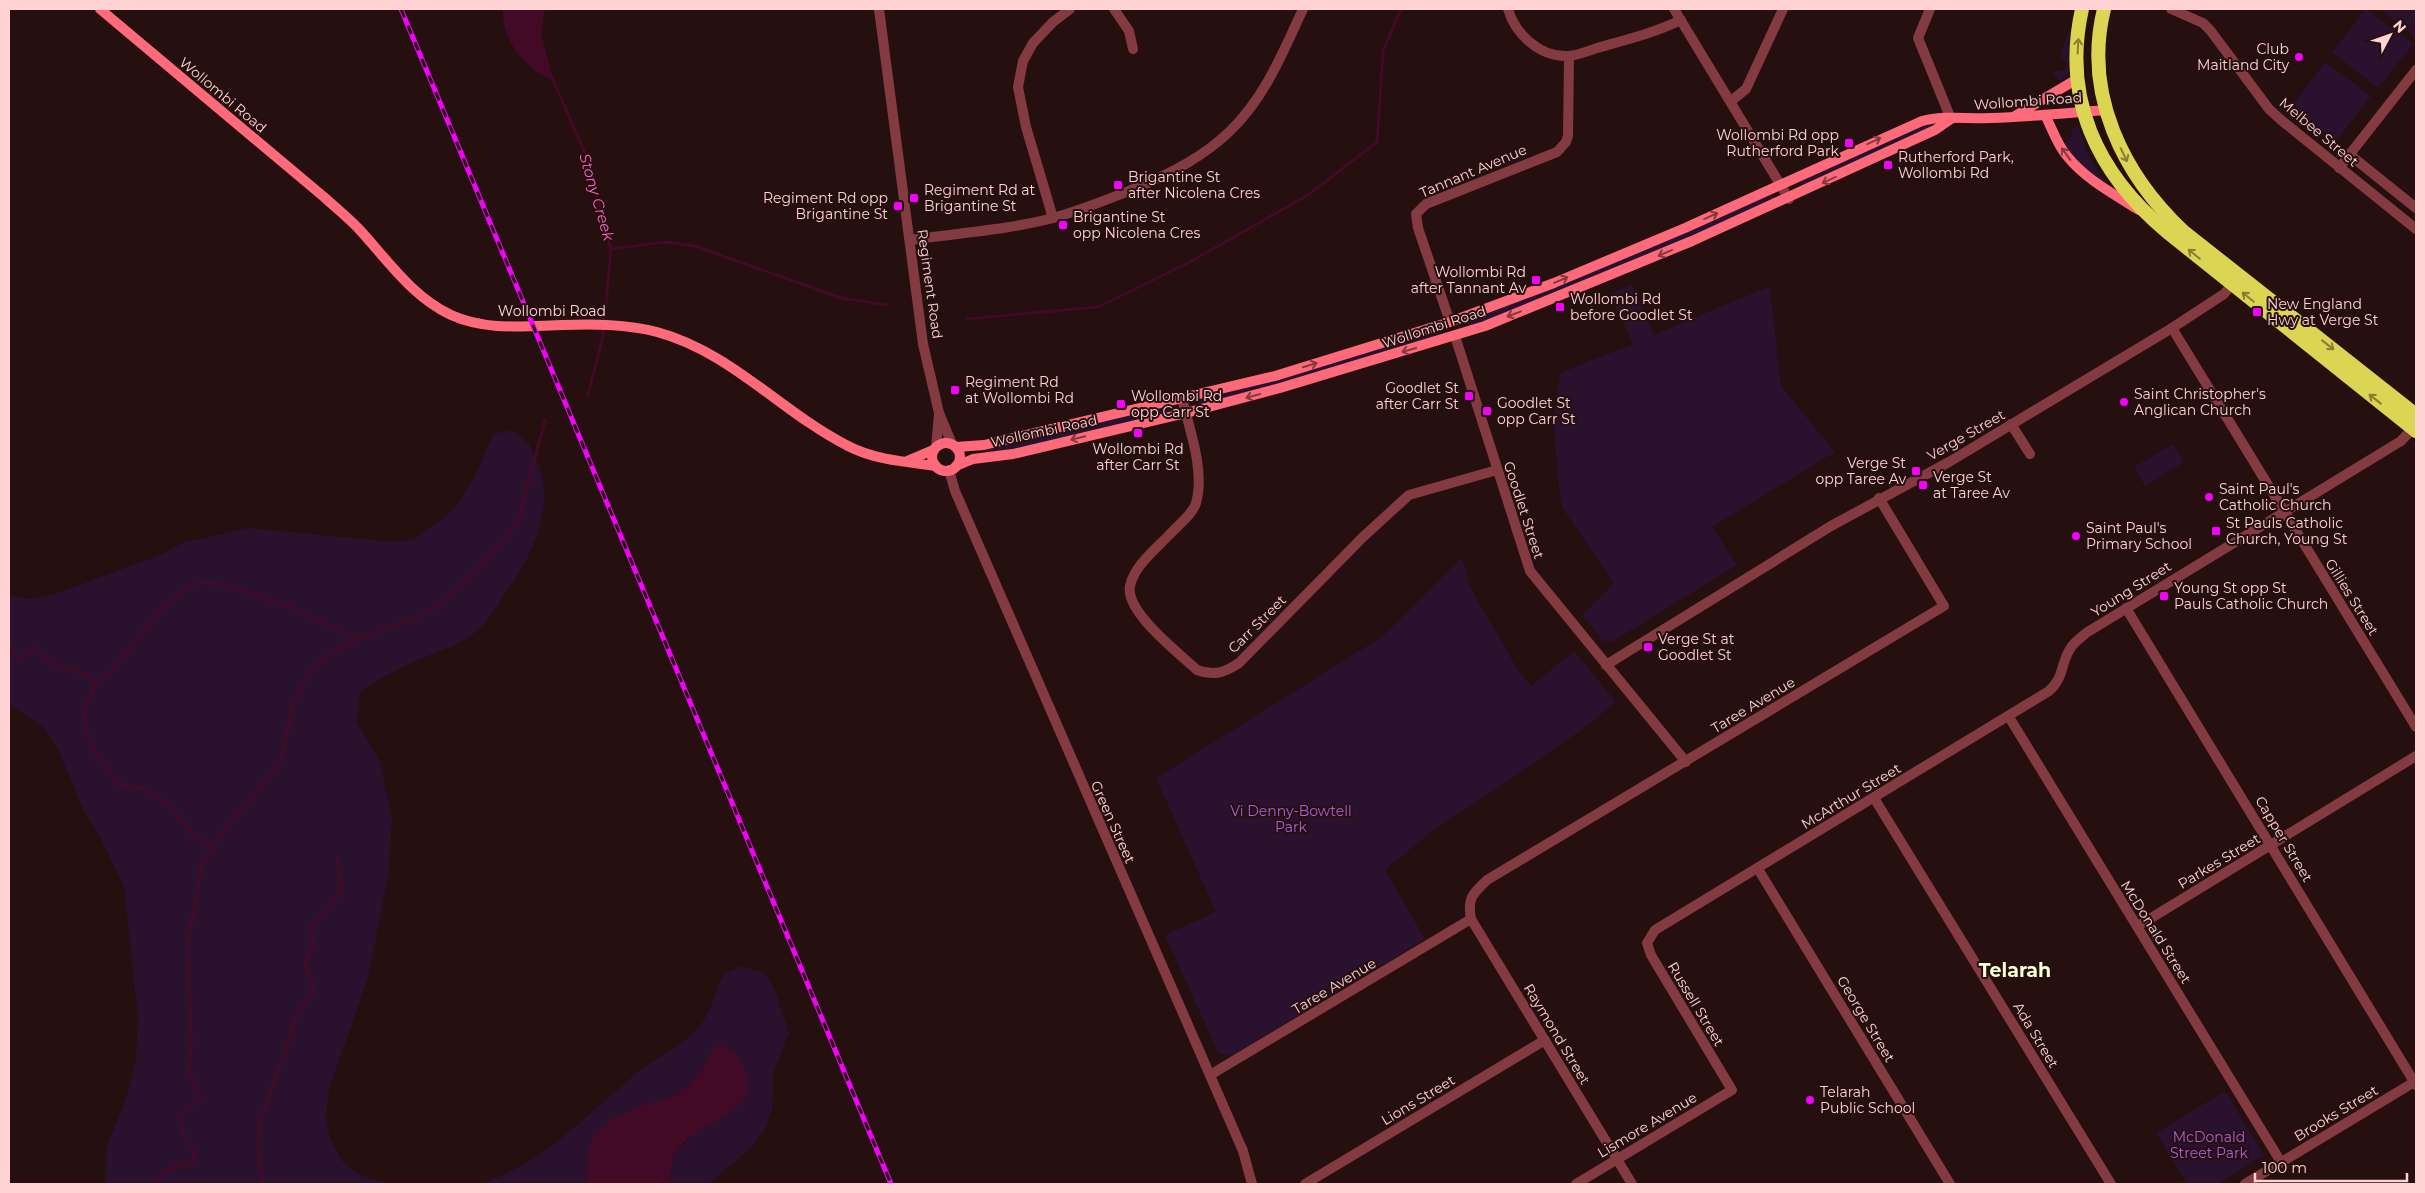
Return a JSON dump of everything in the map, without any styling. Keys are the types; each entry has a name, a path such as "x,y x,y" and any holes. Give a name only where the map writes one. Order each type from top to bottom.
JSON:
{"highway":[{"path":"2082,9 2079,26 2077,79 2083,112 2090,133 2109,169 2146,215 2415,428"},
{"path":"2104,9 2099,33 2099,70 2106,110 2114,135 2142,187 2163,212 2184,232 2416,415"}],"main road":[{"name":"Wollombi Road","path":"100,9 324,197 357,227 406,283 430,303 452,315 474,323 497,326 613,325 665,335 715,356 848,446 881,458 936,466"},
{"path":"2012,118 2077,79"},
{"name":"Wollombi Road","path":"954,445 984,445 1275,376 1450,322 1571,276 1782,184 1910,124 1934,118 1951,120 2012,118 2106,110"},
{"path":"2045,115 2066,155 2074,163 2109,191 2146,215"},
{"name":"Wollombi Road","path":"952,468 973,459 1013,454 1186,413 1280,388 1455,336 1560,296 1789,199 1935,130 1951,120"},
{"path":"906,462 935,449 943,443 954,445 960,455 952,468 936,466 932,458 935,449"}],"street":[{"name":"Regiment Road","path":"879,9 923,344 939,413 954,445"},
{"path":"1053,218 1026,127 1018,87 1023,61 1033,43 1053,22 1070,9"},
{"path":"1114,9 1129,31 1133,49"},
{"path":"910,240 1053,218 1104,201 1158,178 1195,159 1230,132 1256,101 1274,72 1303,9"},
{"path":"1508,9 1514,24 1528,40 1546,51 1569,57 1664,29 1681,20"},
{"path":"1674,9 1732,101 1789,199"},
{"path":"1732,101 1746,89 1784,9"},
{"path":"1930,9 1918,38 1951,120"},
{"name":"Melbee Street","path":"2171,9 2203,23 2274,114 2416,229"},
{"name":"Tannant Avenue","path":"1450,322 1418,228 1416,214 1426,204 1557,152 1563,146 1568,136 1569,57"},
{"path":"2339,168 2416,70"},
{"name":"Melbee Street","path":"2350,155 2416,208"},
{"name":"Verge Street","path":"1606,665 1879,498 1949,462 2172,328 2224,294 2232,284"},
{"name":"Goodlet Street","path":"1450,322 1530,571 1686,762"},
{"name":"Gillies Street","path":"2172,328 2416,727"},
{"name":"Carr Street","path":"1182,399 1201,481 1196,506 1142,564 1130,587 1132,600 1138,613 1197,670 1207,674 1219,674 1239,663 1363,536 1409,496 1497,470"},
{"name":"Regiment Road","path":"935,449 939,413"},
{"path":"2011,424 2030,454"},
{"name":"Young Street","path":"2059,683 2066,658 2072,646 2086,633 2401,441 2415,428"},
{"name":"Green Street","path":"952,468 955,491 1243,1150 1252,1184"},
{"name":"Taree Avenue","path":"1210,1075 1471,918 1469,906 1472,895 1487,880 1944,606 1879,498"},
{"name":"Capper Street","path":"2126,608 2416,1083"},
{"name":"McArthur Street","path":"1655,930 2009,717 2059,683"},
{"name":"McDonald Street","path":"2009,717 2281,1162"},
{"name":"Parkes Street","path":"2138,926 2416,756"},
{"name":"Ada Street","path":"1874,798 2111,1184"},
{"name":"George Street","path":"1758,869 1950,1184"},
{"name":"Raymond Street","path":"1471,918 1632,1184"},
{"name":"Russell Street","path":"1655,930 1648,943 1651,955 1732,1090"},
{"name":"Lions Street","path":"1306,1184 1545,1040"},
{"name":"Brooks Street","path":"2245,1184 2416,1083"},
{"name":"Lismore Avenue","path":"1576,1184 1732,1090"}],"green space":[{"path":"2366,9 2413,44 2378,88 2332,52"},
{"path":"2379,9 2416,9 2416,38"},
{"path":"2070,28 2068,73 2060,82 2053,73 2055,71 2064,71 2067,64 2060,55"},
{"path":"2325,62 2371,96 2336,141 2292,106"},
{"path":"1934,122 1936,125 1802,186 1800,183 1803,179 1908,130"},
{"path":"2078,126 2087,153 2104,181 2081,165 2064,143 2072,136 2071,129"},
{"path":"1769,195 1773,195 1775,199 1766,205 1479,324 1469,326 1467,323"},
{"path":"1632,284 1654,335 1770,286 1781,386 1835,452 1712,527 1737,565 1612,642 1603,641 1582,615 1614,583 1561,506 1553,425 1560,373 1633,344 1610,294"},
{"path":"1430,332 1433,338 1336,369 1199,405 1198,401 1205,397"},
{"path":"1166,407 1169,408 1170,412 1011,451 989,454 988,448"},
{"path":"512,430 529,445 539,465 544,505 534,543 515,580 489,618 472,635 393,672 360,692 357,723 380,762 392,817 389,873 369,974 329,1090 326,1117 330,1138 342,1161 361,1176 394,1184 105,1184 106,1149 127,1096 136,1058 138,1018 124,887 99,835 84,811 58,749 43,727 9,704 9,595 31,599 52,595 163,554 182,543 248,528 394,542 414,539 440,521 460,501 477,472 493,434"},
{"path":"2173,444 2184,462 2145,486 2134,467"},
{"name":"Vi Denny-Bowtell Park","path":"1462,557 1470,587 1518,670 1531,686 1574,651 1616,702 1583,729 1483,798 1441,824 1385,870 1425,939 1231,1056 1218,1053 1165,935 1216,912 1156,778 1383,636"},
{"path":"742,966 764,973 775,990 789,1033 774,1070 772,1109 765,1129 753,1146 709,1184 671,1184 671,1162 675,1152 698,1131 735,1107 748,1083 742,1062 706,1061 697,1078 682,1091 663,1100 632,1110 614,1120 589,1152 587,1184 480,1184 516,1169 533,1159 579,1124 639,1071 677,1046 705,1018 724,973"},
{"name":"McDonald Street Park","path":"2225,1091 2264,1155 2217,1184 2187,1184 2156,1133"}],"shaded area":[{"path":"503,9 545,9 541,33 553,80 533,69 517,52 506,31"},
{"path":"717,1044 730,1049 740,1059 747,1078 747,1094 734,1108 683,1143 676,1151 671,1163 671,1184 587,1184 588,1152 595,1135 617,1117 683,1090 698,1075"}],"waterway":[{"path":"967,319 1098,307 1190,262 1308,195 1377,142 1383,51 1401,9"},
{"name":"Stony Creek","path":"550,73 585,153 611,249 603,336 588,395"},
{"path":"611,249 665,242 695,246 841,298 887,305"},
{"path":"158,1184 160,1178 167,1170 194,1161 194,1152 184,1136 180,1116 201,1098 188,1071 192,1044 187,959 188,939 197,897 201,865 229,822 268,779 280,762 293,706 302,685 315,666 331,653 358,639 407,621 437,606 469,578 518,522 545,420"},
{"path":"212,848 193,834 170,807 154,794 145,789 119,784 109,773 92,746 85,726 84,710 96,684 114,668 162,608 190,585 205,582 225,585 288,606 357,639"},
{"path":"9,644 18,660 35,648 55,665 84,674 96,684"},
{"path":"263,1184 258,1146 261,1118 288,1044 296,1016 313,992 312,982 305,963 313,945 312,925 338,895 342,887 337,858"}],"railway":[{"path":"401,9 891,1184"}],"place":[{"name":"Club Maitland City","path":"2299,57"},
{"name":"Wollombi Rd opp Rutherford Park","path":"1849,143"},
{"name":"Rutherford Park, Wollombi Rd","path":"1888,165"},
{"name":"Brigantine St after Nicolena Cres","path":"1118,185"},
{"name":"Regiment Rd at Brigantine St","path":"914,198"},
{"name":"Regiment Rd opp Brigantine St","path":"898,206"},
{"name":"Brigantine St opp Nicolena Cres","path":"1063,225"},
{"name":"Wollombi Rd after Tannant Av","path":"1536,280"},
{"name":"Wollombi Rd before Goodlet St","path":"1560,307"},
{"name":"New England Hwy at Verge St","path":"2257,312"},
{"name":"Regiment Rd at Wollombi Rd","path":"955,390"},
{"name":"Goodlet St after Carr St","path":"1469,396"},
{"name":"Saint Christopher's Anglican Church","path":"2124,402"},
{"name":"Wollombi Rd opp Carr St","path":"1121,404"},
{"name":"Goodlet St opp Carr St","path":"1487,411"},
{"name":"Wollombi Rd after Carr St","path":"1138,433"},
{"name":"Verge St opp Taree Av","path":"1916,471"},
{"name":"Verge St at Taree Av","path":"1923,485"},
{"name":"Saint Paul's Catholic Church","path":"2209,497"},
{"name":"St Pauls Catholic Church, Young St","path":"2216,531"},
{"name":"Saint Paul's Primary School","path":"2076,536"},
{"name":"Young St opp St Pauls Catholic Church","path":"2164,596"},
{"name":"Verge St at Goodlet St","path":"1648,647"},
{"name":"Telarah Public School","path":"1810,1100"}],"district":[{"name":"Telarah","path":"2015,970"}]}
